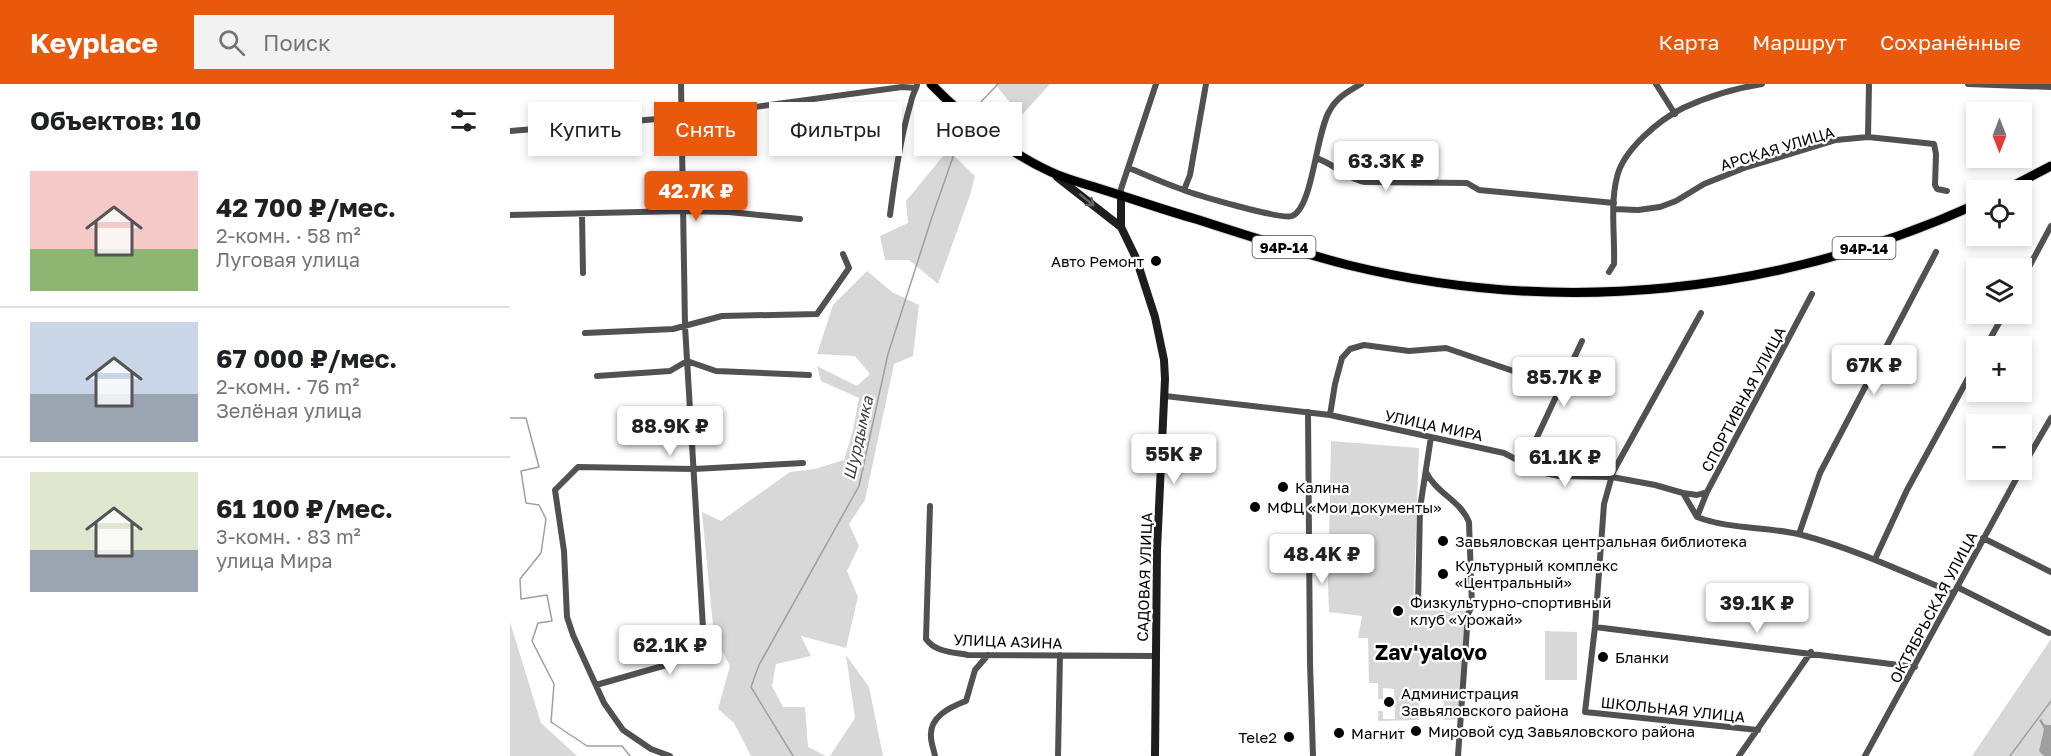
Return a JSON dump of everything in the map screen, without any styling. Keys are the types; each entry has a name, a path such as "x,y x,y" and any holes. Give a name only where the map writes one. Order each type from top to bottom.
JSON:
{"main road":[{"name":"94Р-14","path":"931,84 978,125 1012,150 1052,173 1349,265 1450,284 1552,292 1644,290 1723,282 1771,273 1870,247 1905,235 1966,209"},
{"path":"2025,180 2051,166"}],"street":[{"path":"681,84 682,102"},
{"path":"1121,227 1121,189 1156,84"},
{"path":"1184,190 1190,175 1206,84"},
{"path":"1129,168 1184,190 1274,214 1292,216 1304,204 1322,128 1329,110 1336,101 1361,84"},
{"path":"1656,84 1674,114"},
{"path":"1609,272 1614,264 1616,178 1624,159 1631,150 1653,129 1683,109 1723,94 1762,84"},
{"path":"1868,137 1869,84"},
{"path":"1968,84 2051,87"},
{"path":"757,107 917,86 906,124 890,215"},
{"path":"510,130 654,119"},
{"name":"АРСКАЯ УЛИЦА","path":"1316,158 1365,182 1386,180 1467,183 1479,190 1638,210 1660,207 1676,201 1704,184 1744,168 1836,140 1868,137 1934,144 1935,185 1937,189 1947,191"},
{"path":"596,685 670,664 677,658 704,645 685,326 682,156"},
{"path":"1052,173 1121,227"},
{"path":"510,215 683,211 729,212 801,219"},
{"path":"582,214 583,273"},
{"path":"2032,261 2051,226"},
{"name":"САДОВАЯ УЛИЦА","path":"1121,227 1136,259 1155,317 1164,360 1165,396 1157,550 1155,756"},
{"path":"1799,534 1820,473 1936,252"},
{"path":"585,333 673,329 722,316 817,314 849,268 843,254"},
{"name":"СПОРТИВНАЯ УЛИЦА","path":"1697,518 1707,492 1812,294"},
{"path":"1701,313 1612,477 1604,504 1595,627 1811,652 1915,667"},
{"path":"1524,465 1582,340"},
{"path":"1330,415 1342,358 1350,349 1364,345 1409,351 1446,348 1560,387"},
{"path":"597,376 670,371 687,361 716,371 809,375"},
{"path":"1875,559 1907,490 1966,382"},
{"name":"УЛИЦА МИРА","path":"1165,396 1330,415 1504,453 1540,472 1558,476 1612,477 1655,485 1683,494"},
{"path":"1308,412 1313,756"},
{"name":"ОКТЯБРЬСКАЯ УЛИЦА","path":"2032,451 2051,418"},
{"path":"1431,437 1420,508 1418,606 1472,606"},
{"path":"670,756 651,748 623,730 604,703 596,685 567,617 564,551 555,490 578,467 694,469 803,463"},
{"path":"1426,472 1438,489 1463,511 1469,522 1472,606 1468,614 1458,756"},
{"name":"ОКТЯБРЬСКАЯ УЛИЦА","path":"1865,756 2016,480"},
{"path":"1683,494 1697,495 1707,492"},
{"path":"1683,494 1697,518 1716,524 1799,534 1875,559 1955,590 2049,633"},
{"name":"УЛИЦА АЗИНА","path":"930,506 926,639 930,645 937,649 968,655 1155,656"},
{"path":"1983,538 2051,572"},
{"name":"ШКОЛЬНАЯ УЛИЦА","path":"1595,627 1586,712 1758,730"},
{"path":"1739,756 1811,652"},
{"path":"935,756 930,735 936,718 966,701 975,670 988,655"},
{"path":"1058,756 1060,655"}],"shaded area":[{"path":"995,84 1050,84 1022,115 1022,102 1010,102"},
{"path":"943,156 954,156 975,176 938,284 909,260 885,260 880,236 908,223 906,201"},
{"path":"867,271 892,292 919,305 913,356 894,364 865,500 849,524 859,546 847,571 858,597 846,648 801,636 811,656 776,664 772,686 783,707 805,707 808,747 826,756 751,756 734,723 718,709 730,666 714,636 702,512 721,521 790,472 815,469 844,460 859,398 821,381 817,366 857,386 870,374 855,356 817,354 833,305"},
{"path":"1331,441 1419,448 1413,610 1466,611 1459,719 1444,720 1443,693 1419,693 1419,720 1378,721 1378,711 1383,711 1383,719 1395,719 1394,689 1383,688 1383,699 1378,699 1378,683 1369,683 1368,638 1358,638 1362,616 1329,612"},
{"path":"510,622 541,723 577,756 510,756"},
{"path":"1545,631 1577,632 1577,680 1545,680"},
{"path":"2051,639 2051,756 1972,756"},
{"path":"846,655 869,687 883,756 830,756 855,718"},
{"path":"2041,719 2045,725 2051,725 2051,756 2044,756 2039,751 2044,729 2039,720"}],"waterway":[{"name":"Шурдымка","path":"981,102 998,84"},
{"name":"Шурдымка","path":"793,756 751,687 759,665 859,486 888,354 953,156"},
{"path":"510,418 526,418 539,467 521,471 526,503 539,505 546,519 541,553 520,579 521,599 547,595 552,621 538,623 532,641 554,684 551,722 587,746 622,746 630,756"},
{"path":"2010,756 2051,701"}],"place":[{"name":"Авто Ремонт","path":"1156,261"},
{"name":"Калина","path":"1283,487"},
{"name":"МФЦ «Мои документы»","path":"1255,507"},
{"name":"Завьяловская центральная библиотека","path":"1443,541"},
{"name":"Культурный комплекс «Центральный»","path":"1443,574"},
{"name":"Физкультурно-спортивный клуб «Урожай»","path":"1398,611"},
{"name":"Бланки","path":"1603,657"},
{"name":"Администрация Завьяловского района","path":"1389,702"},
{"name":"Мировой суд Завьяловского района","path":"1416,731"},
{"name":"Магнит","path":"1339,733"},
{"name":"Tele2","path":"1289,737"}],"district":[{"name":"Zav'yalovo","path":"1431,652"}]}
